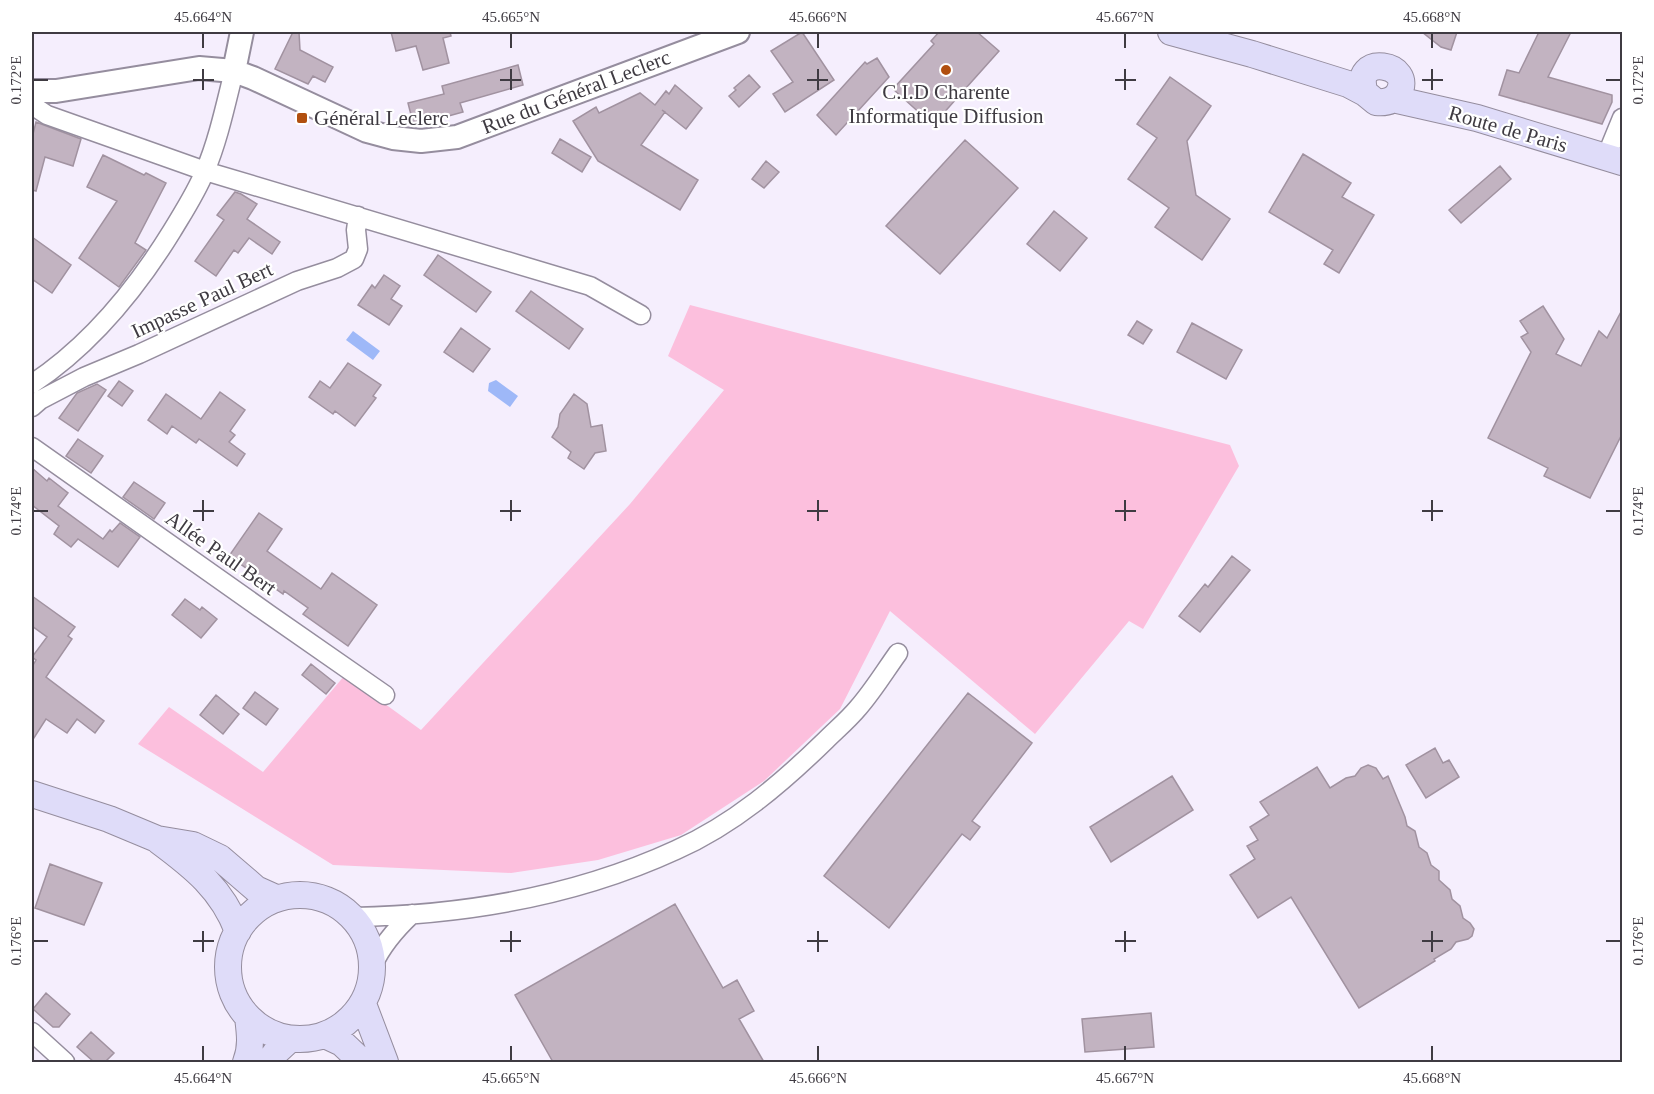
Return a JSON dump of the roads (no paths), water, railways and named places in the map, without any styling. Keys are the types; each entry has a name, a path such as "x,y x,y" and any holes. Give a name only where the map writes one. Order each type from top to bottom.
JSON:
{"main road":[{"name":"Route de Paris","path":"1168,32 1252,54 1348,84 1367,82 1380,65 1385,66 1391,68 1396,88 1388,102 1376,102 1367,82 1351,70 1219,32"},
{"name":"Route de Paris","path":"1396,88 1477,118 1616,153"},
{"path":"32,794 109,819 157,839 193,845 220,858 256,889 276,898"},
{"path":"157,839 196,869 215,890 231,913 238,931"},
{"path":"297,894 318,896 337,904 354,917 364,932 373,965 370,985 363,1004 346,1023 325,1035 308,1039 290,1039 267,1032 248,1017 235,998 228,975 229,952 238,931 248,917 261,906 276,898 297,894"},
{"path":"363,1004 385,1062"},
{"path":"246,1062 250,1053 251,1037 248,1017"},
{"path":"325,1035 342,1043 362,1062"},
{"path":"269,1062 290,1039"}],"street":[{"path":"32,384 60,365 99,329 127,297 161,249 195,193 207,166 234,71 242,32"},
{"name":"Rue du Général Leclerc","path":"32,92 56,91 199,68 234,71 367,130 393,138 422,141 457,137 738,32"},
{"path":"32,105 47,115 358,216 590,286 641,315"},
{"path":"1616,153 1623,118"},
{"name":"Impasse Paul Bert","path":"32,407 40,400 84,376 139,354 297,281 337,268 354,259 358,249 356,230 358,216"},
{"name":"Allée Paul Bert","path":"32,447 385,694"},
{"path":"354,917 465,908 556,892 619,874 678,849 734,817 790,775 858,708 898,653"},
{"path":"373,965 378,954 412,914"},
{"path":"32,1032 65,1062"}],"water":[{"path":"353,331 380,351 373,360 346,340"},
{"path":"496,380 518,396 510,407 488,391 489,383"}],"place":[{"name":"C.I.D Charente Informatique Diffusion","path":"946,70"},
{"name":"Général Leclerc","path":"302,118"}]}
